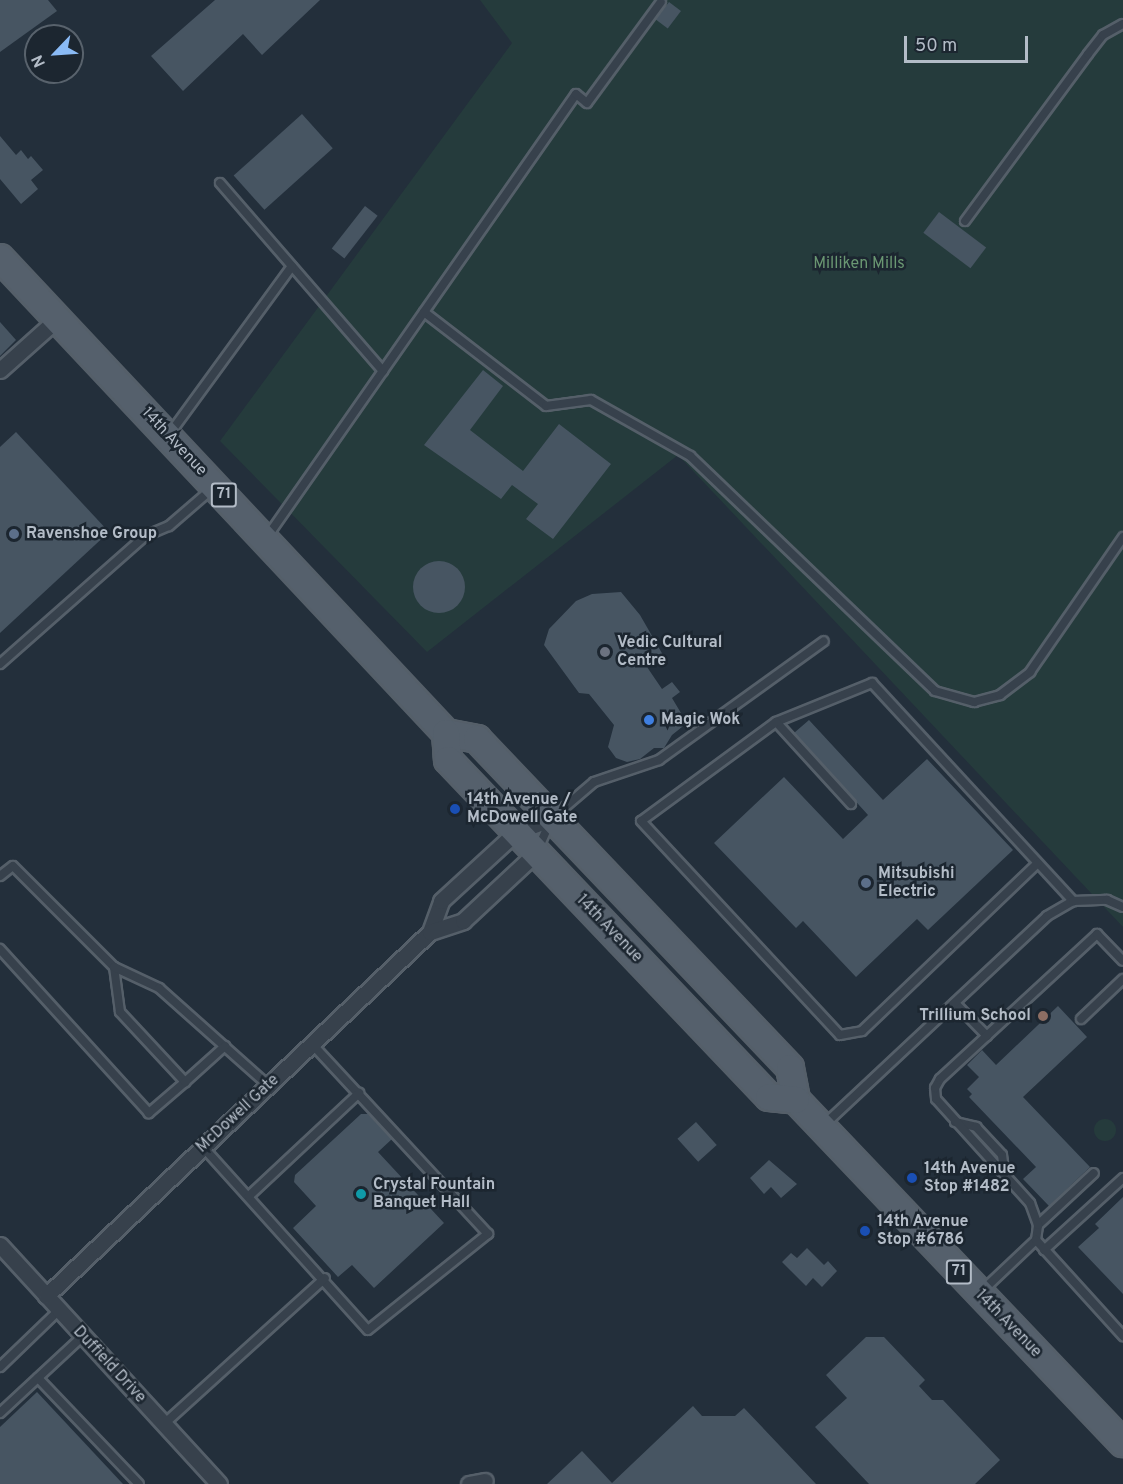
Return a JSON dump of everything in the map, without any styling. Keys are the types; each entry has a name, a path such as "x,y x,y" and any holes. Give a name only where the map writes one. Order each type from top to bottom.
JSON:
{"main road":[{"name":"14th Avenue","path":"0,258 446,733 448,760 516,832 769,1097 796,1100 1123,1443"},
{"path":"446,733 477,739 790,1068 796,1100"}],"street":[{"path":"0,370 57,319"},
{"name":"McDowell Gate","path":"430,932 441,901 516,832 552,818"},
{"name":"McDowell Gate","path":"46,1296 430,932 463,921 536,853"},
{"name":"Duffield Drive","path":"0,1245 219,1484"},
{"path":"469,1484 485,1481"}],"lane":[{"path":"266,539 576,94 588,104 661,2"},
{"path":"964,221 1103,35 1123,24"},
{"path":"220,183 383,371"},
{"path":"168,436 292,266"},
{"path":"424,312 546,406 591,400 690,456 935,691 974,702 1000,695 1030,672 1123,537"},
{"path":"0,664 145,536 169,526 215,486"},
{"path":"536,853 552,818 594,782 659,760 824,641"},
{"path":"1038,863 862,1031 840,1035 641,821 776,722 872,683 1038,863 1073,901"},
{"path":"776,722 851,804"},
{"path":"0,876 13,866 114,967 159,988 268,1085"},
{"path":"822,1127 1047,916 1073,901 1107,900 1123,907"},
{"path":"979,1294 1035,1240 1038,1225 1030,1203 936,1099 935,1088 940,1078 1097,934 1123,961"},
{"path":"0,950 148,1113 225,1046"},
{"path":"114,967 120,1012 185,1082"},
{"path":"1081,1019 1123,979"},
{"path":"955,1003 987,1036"},
{"path":"203,1147 324,1278 368,1330 488,1234 360,1093 312,1044"},
{"path":"249,1196 360,1093"},
{"path":"955,1122 976,1126 1002,1155 1005,1176"},
{"path":"1038,1225 1094,1173"},
{"path":"1044,1250 1123,1178"},
{"path":"1035,1240 1123,1336"},
{"path":"164,1424 324,1278"},
{"path":"0,1367 59,1310"},
{"path":"0,1413 83,1336"},
{"path":"38,1378 139,1484"}],"green space":[{"name":"Milliken Mills","path":"480,0 1123,0 1123,927 678,455 427,652 220,441 512,43"},
{"path":"1105,1119 1113,1122 1116,1130 1113,1138 1105,1141 1097,1138 1094,1130 1097,1122"}],"building":[{"path":"0,0 48,0 57,11 39,24 24,24 24,35 0,52"},
{"path":"215,0 320,0 262,55 243,34 183,91 151,56"},
{"path":"669,2 681,11 668,29 656,20"},
{"path":"302,114 333,148 264,210 234,176"},
{"path":"0,136 16,155 21,150 28,159 31,156 43,170 31,180 38,189 21,204 0,179"},
{"path":"365,206 378,216 344,258 332,249"},
{"path":"939,212 986,248 970,268 923,233"},
{"path":"0,322 16,340 0,356"},
{"path":"483,370 503,386 470,430 523,471 559,424 611,464 553,539 526,519 538,504 512,485 501,499 424,445"},
{"path":"16,432 109,532 0,633 0,447"},
{"path":"434,561 444,561 458,568 465,587 458,606 444,613 434,613 424,609 417,602 413,592 413,582 417,572 424,565"},
{"name":"Vedic Cultural Centre","path":"621,592 640,615 663,655 647,667 662,689 672,682 680,692 672,698 687,723 672,735 664,748 654,748 640,759 627,762 616,758 608,747 614,725 589,694 579,693 544,645 549,629 576,601 592,594"},
{"name":"Mitsubishi Electric","path":"809,720 883,800 927,759 1013,850 928,930 917,919 856,977 803,921 796,928 714,843 784,777 843,839 868,815 794,733"},
{"path":"1058,1006 1087,1037 1023,1097 1090,1167 1049,1206 1023,1179 1036,1167 969,1097 972,1094 967,1089 979,1077 967,1065 982,1050 996,1065"},
{"name":"Crystal Fountain Banquet Hall","path":"361,1114 368,1114 392,1139 378,1152 444,1223 374,1288 352,1265 338,1277 293,1228 316,1206 294,1182 295,1175"},
{"path":"696,1122 717,1145 698,1162 677,1139"},
{"path":"769,1160 797,1184 781,1198 771,1187 764,1194 750,1178"},
{"path":"1123,1197 1123,1294 1078,1247 1099,1228 1095,1224"},
{"path":"807,1248 824,1265 828,1261 837,1271 822,1287 813,1278 806,1286 782,1262 791,1253 797,1258"},
{"path":"866,1337 884,1337 925,1380 919,1386 932,1400 943,1400 1000,1460 975,1484 869,1484 815,1427 847,1398 826,1375"},
{"path":"37,1392 123,1484 0,1484 0,1427"},
{"path":"693,1406 702,1416 735,1416 744,1408 816,1484 547,1484 582,1451 612,1483"}],"place":[{"name":"Ravenshoe Group","path":"14,534"},
{"name":"Vedic Cultural Centre","path":"605,652"},
{"name":"Magic Wok","path":"649,720"},
{"name":"14th Avenue / McDowell Gate","path":"455,809"},
{"name":"Mitsubishi Electric","path":"866,883"},
{"name":"Trillium School","path":"1043,1016"},
{"name":"14th Avenue Stop #1482","path":"912,1178"},
{"name":"Crystal Fountain Banquet Hall","path":"361,1194"},
{"name":"14th Avenue Stop #6786","path":"865,1231"}]}
